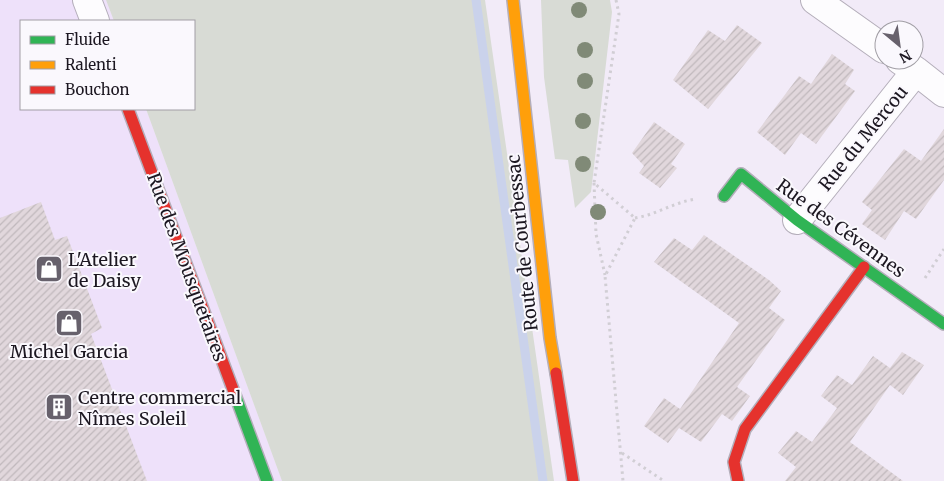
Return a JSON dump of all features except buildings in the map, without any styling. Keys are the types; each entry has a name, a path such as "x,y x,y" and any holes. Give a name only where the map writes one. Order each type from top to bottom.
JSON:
{"street":[{"path":"87,0 95,20"},
{"name":"Route de Courbessac","path":"512,0 550,338 573,481"},
{"path":"815,0 874,42"},
{"name":"Rue du Mercou","path":"797,220 905,70"},
{"path":"914,70 944,92"},
{"name":"Rue des Mousquetaires","path":"128,110 267,481"},
{"name":"Rue des Cévennes","path":"724,196 741,174 797,220 944,324"},
{"path":"738,481 734,462 745,430 864,268"}],"path":[{"path":"616,0 619,14 594,183 596,234 605,276 623,481"},
{"path":"594,183 635,218 643,217 686,200 724,196"},
{"path":"605,276 635,218"},
{"path":"621,452 664,481"}],"shaded area":[{"path":"0,0 106,0 114,20 20,20 20,110 146,110 282,481 0,481"},
{"path":"106,0 485,0 554,481 282,481 146,110 195,110 195,20 114,20"},
{"path":"541,0 610,0 612,12 591,192 575,208 568,160 555,159 544,77"}],"waterway":[{"path":"476,0 543,481"}],"traffic: fast":[{"path":"724,196 741,174 797,220 944,324"},
{"path":"234,392 267,481"}],"traffic: slow":[{"path":"513,0 550,338 556,373"}],"traffic: jam":[{"path":"128,110 234,392"},
{"path":"738,481 734,462 745,429 864,267"},
{"path":"556,373 573,481"}],"place":[{"name":"L'Atelier de Daisy","path":"49,269"},
{"name":"Michel Garcia","path":"69,323"},
{"name":"Centre commercial Nîmes Soleil","path":"59,407"}]}
